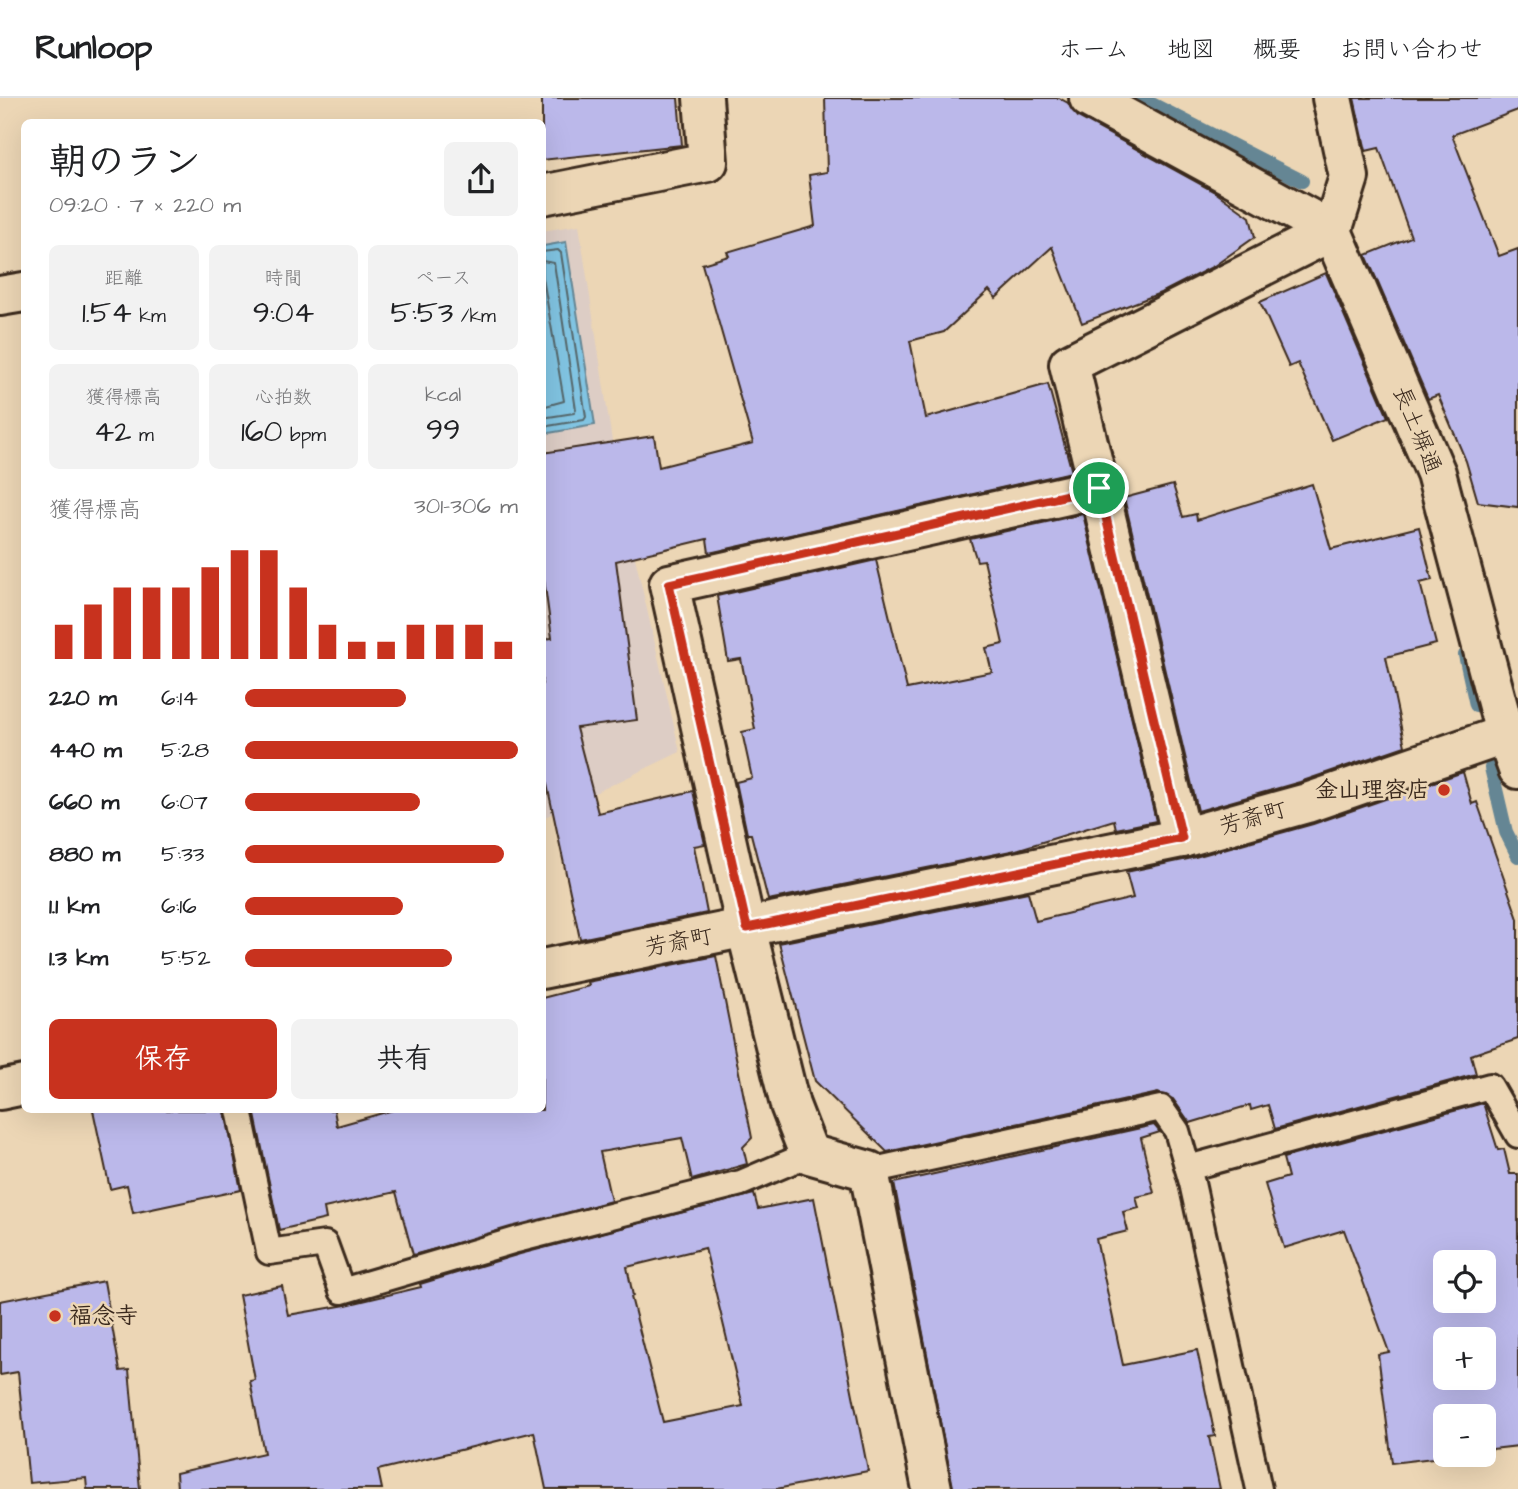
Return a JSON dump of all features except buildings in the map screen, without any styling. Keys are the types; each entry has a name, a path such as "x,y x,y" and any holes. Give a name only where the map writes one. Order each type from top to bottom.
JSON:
{"street":[{"path":"546,194 708,162 703,98"},
{"path":"1089,98 1166,137 1332,231"},
{"path":"1182,838 1069,364 1332,231 1349,177 1332,98"},
{"name":"長土塀通","path":"1332,231 1436,473 1511,731 1518,769"},
{"path":"0,296 21,292"},
{"path":"932,1489 869,1171 809,1154 790,1105 669,584 1099,488"},
{"name":"芳斎町","path":"546,968 1182,838 1307,803 1511,731"},
{"path":"0,1090 21,1086"}],"lane":[{"path":"1188,1168 1490,1086 1518,1135"},
{"path":"869,1171 1161,1108 1177,1131 1188,1168 1259,1489"},
{"path":"240,1113 270,1252 325,1244 342,1291 516,1240 741,1183 809,1154"}],"shaded area":[{"path":"579,225 620,493 680,752 546,817 546,230"}],"water":[{"path":"566,242 595,425 546,433 546,245"}],"waterway":[{"path":"1140,98 1302,181"},
{"path":"1465,655 1476,705"},
{"path":"1491,768 1506,832 1518,856"}],"place":[{"name":"金山理容店","path":"1444,790"},
{"name":"福念寺","path":"55,1316"}],"route":[{"path":"1099,488 1182,838 747,928 669,584 1099,488"}]}
